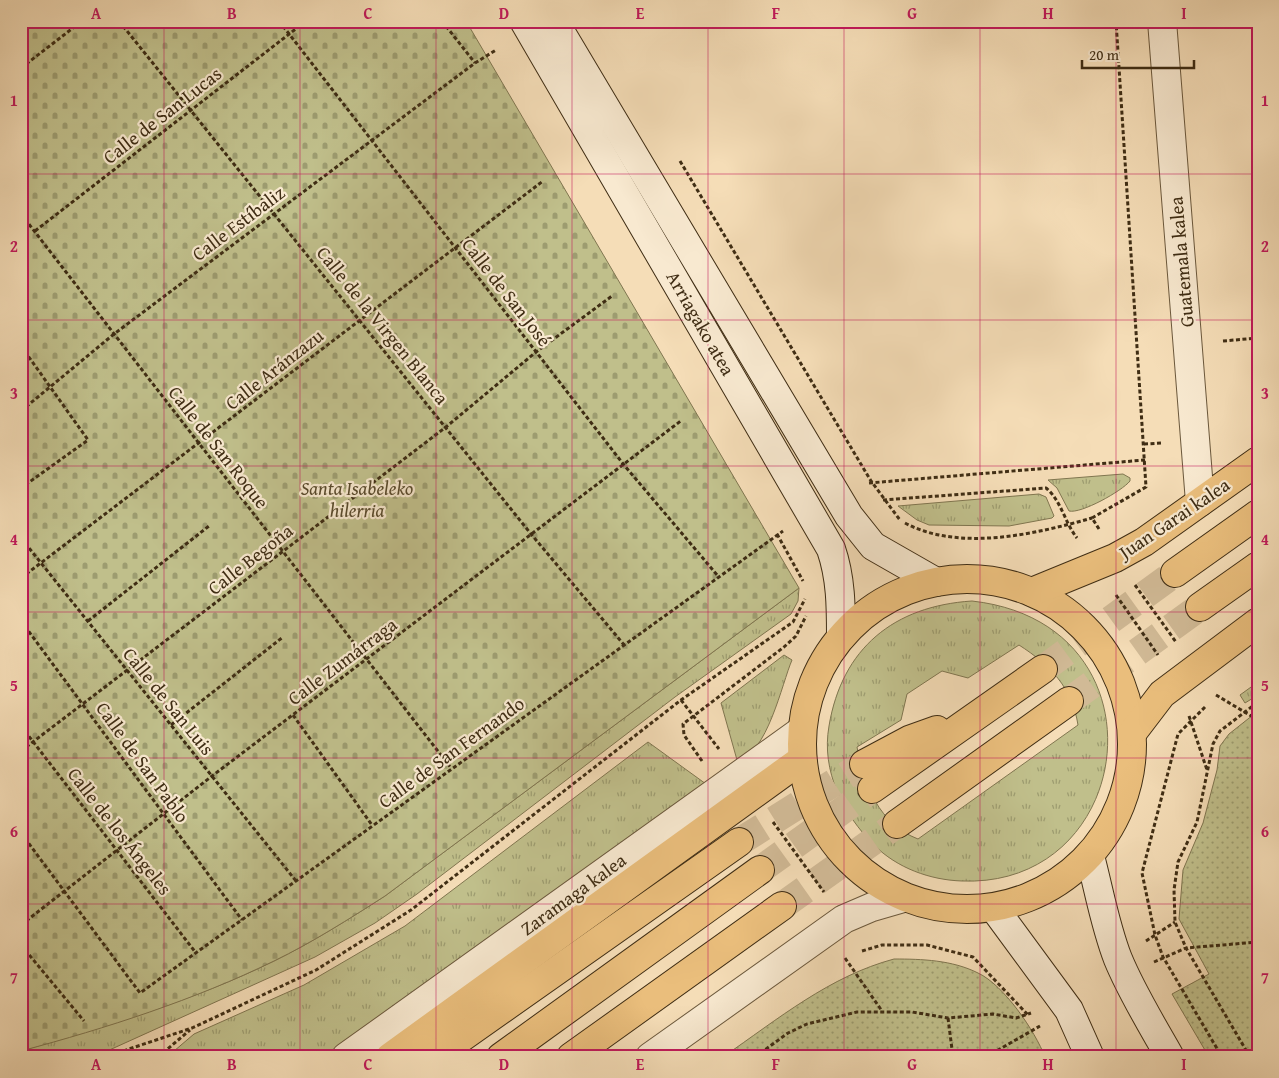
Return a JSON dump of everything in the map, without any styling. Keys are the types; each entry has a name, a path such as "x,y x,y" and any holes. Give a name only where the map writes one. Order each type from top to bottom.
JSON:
{"main road":[{"name":"Arriagako atea","path":"524,21 831,549 836,565 841,598 841,637"},
{"name":"Arriagako atea","path":"554,21 849,516 873,546 936,582"},
{"name":"Guatemala kalea","path":"1162,21 1200,502"},
{"name":"Juan Garai kalea","path":"1032,592 1116,558 1144,542 1258,461"},
{"path":"1175,573 1258,514"},
{"path":"1200,607 1258,566"},
{"path":"956,580 994,581 1032,592 1071,615 1102,648 1123,688 1133,732 1130,776 1116,819 1090,856 1046,890 994,908 963,910 932,907 903,898 864,875 833,842 811,803 801,760 801,731 805,706 813,681 825,658 841,637 860,618 883,602 909,590 936,582 956,580"},
{"path":"1133,732 1162,694 1194,667 1258,622"},
{"path":"868,777 910,740 974,717 1043,668"},
{"path":"897,824 1069,701"},
{"name":"Zaramaga kalea","path":"346,1057 801,731"},
{"name":"Zaramaga kalea","path":"390,1057 801,760"},
{"path":"434,1057 739,842"},
{"path":"1090,856 1104,916 1118,958 1136,998 1170,1057"},
{"path":"501,1057 760,870"},
{"path":"650,1057 844,919 872,906 903,898"},
{"path":"571,1057 782,906"},
{"path":"994,908 1069,1010 1090,1057"}],"path":[{"path":"21,68 82,21"},
{"name":"Calle de la Virgen Blanca","path":"119,21 531,534 625,646"},
{"name":"Calle de San José","path":"279,21 624,465 718,576"},
{"name":"Calle de San Lucas","path":"35,232 306,21"},
{"path":"442,21 475,63"},
{"path":"678,158 871,481 898,519 916,529 941,536 986,537 1031,534 1092,518 1146,487 1116,21"},
{"name":"Calle Estíbaliz","path":"21,411 114,334 475,63 496,50"},
{"name":"Calle Aránzazu","path":"21,578 200,444 543,180"},
{"name":"Calle de San Roque","path":"21,214 452,768"},
{"name":"Calle Begoña","path":"21,751 446,427 536,352 612,296"},
{"path":"1223,341 1258,338"},
{"path":"21,346 88,440 21,488"},
{"name":"Calle Zumárraga","path":"21,925 212,776 682,420"},
{"path":"871,481 1144,460"},
{"path":"1092,518 1116,558 1215,695 1258,720"},
{"path":"88,621 209,526"},
{"name":"Calle de San Fernando","path":"66,890 140,993 372,825 625,646 777,534 806,589"},
{"name":"Calle de San Luis","path":"21,538 296,880"},
{"path":"105,1057 192,1028 316,970 411,910 680,700 793,622 804,602 805,595"},
{"path":"683,724 796,636 806,618 810,599"},
{"name":"Calle de San Pablo","path":"21,621 242,920"},
{"path":"171,725 283,637"},
{"path":"1222,690 1178,734 1142,872 1155,935 1163,957 1222,1057"},
{"path":"1250,1057 1186,948 1174,922 1174,890 1178,862 1198,822 1213,744 1220,730 1258,702"},
{"path":"293,715 372,825"},
{"name":"Calle de los Ángeles","path":"21,726 196,953"},
{"path":"21,833 66,890"},
{"path":"1118,958 1174,922"},
{"path":"858,952 882,944 927,945 973,957 1028,1015 1043,1024 986,1057"},
{"path":"21,945 84,1021"},
{"path":"837,963 851,955"},
{"path":"755,1057 788,1034 808,1024 857,1012 912,1012 948,1018 993,1014 1016,1018 1028,1015 1058,995"},
{"path":"948,1018 953,1057"},
{"path":"158,1057 192,1028"}],"green space":[{"name":"Santa Isabeleko hilerria","path":"21,21 466,21 799,588 385,896 331,930 274,961 181,1001 86,1033 21,1051"},
{"path":"1123,474 1130,478 1126,485 1101,501 1075,511 1069,511 1057,488 1048,480"},
{"path":"1039,494 1046,497 1054,516 1052,518 1009,526 929,525 917,520 898,506"},
{"path":"799,588 798,601 791,614 675,697 417,894 375,923 315,957 105,1052 87,1057 22,1057 21,1051 149,1011 212,988 274,961 331,930 385,896"},
{"path":"972,601 1036,620 1079,655 1102,701 1107,752 1095,801 1066,843 1021,872 962,881 926,875 904,866 883,853 863,833 844,806 832,775 827,743 829,726 836,698 846,674 859,653 876,636 896,622 919,612 944,605","holes":["1019,645 1050,669 1065,688 1071,699 1078,725 918,839 893,824 883,813 869,789 857,747 901,720 907,694 942,671 968,678"]},
{"path":"784,655 792,660 765,733 757,746 748,755 737,760 721,703"},
{"path":"1258,682 1258,695 1245,703 1240,695"},
{"path":"1258,711 1258,1057 1209,1057 1172,994 1209,974 1179,919 1183,870 1203,823 1217,770 1220,746 1229,734"},
{"path":"648,742 706,784 324,1057 167,1057 194,1034 304,985 405,926"},
{"path":"894,959 926,960 958,965 988,979 1018,1010 1045,1057 723,1057 826,987 848,976"}],"tunnel":[{"path":"1043,669 1175,573"},
{"path":"1069,701 1200,607"},
{"path":"739,842 864,764"},
{"path":"760,870 872,789"},
{"path":"782,906 897,824"}]}
